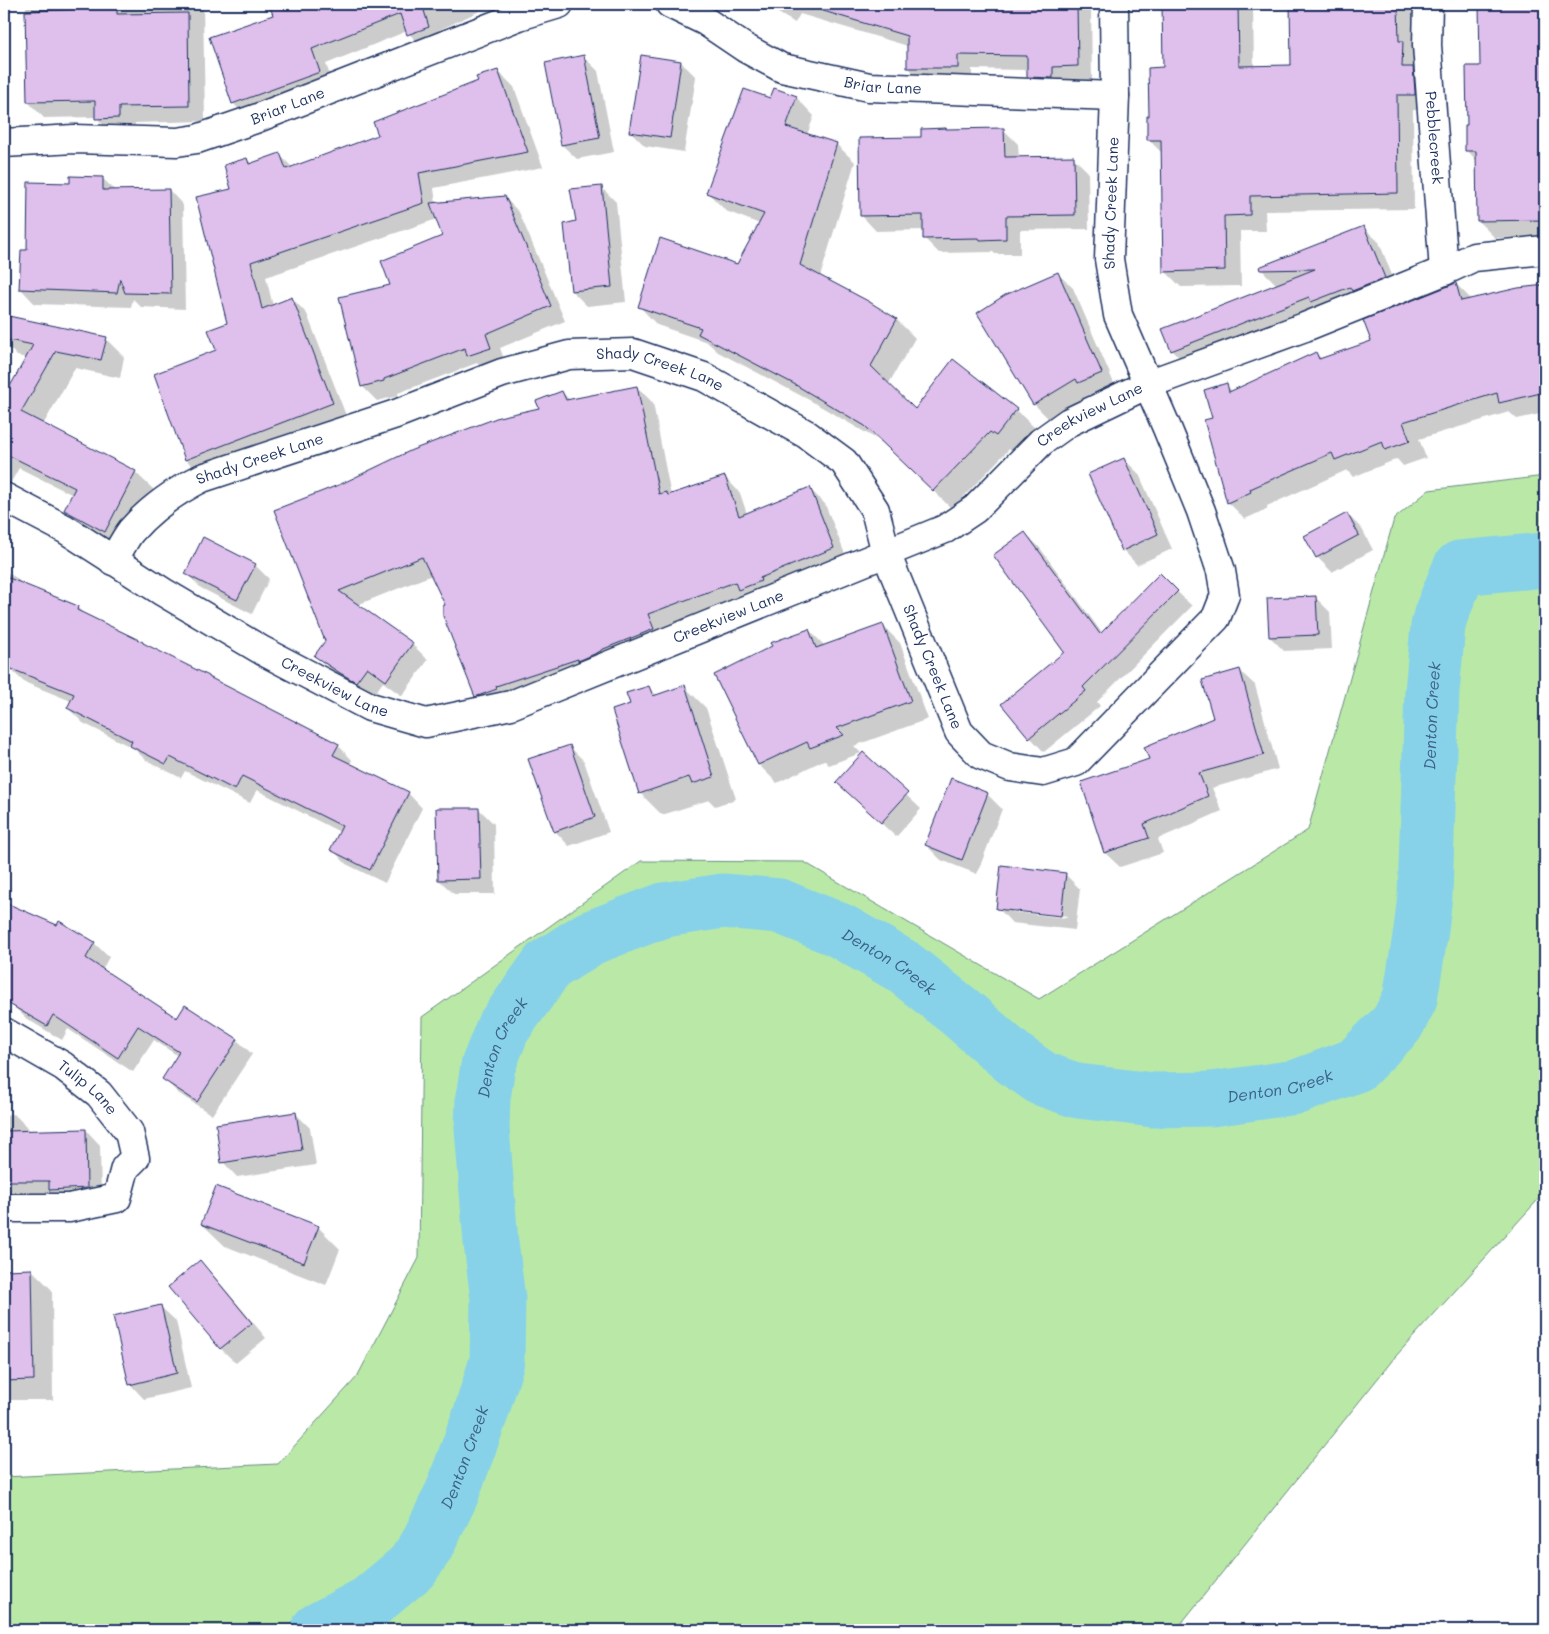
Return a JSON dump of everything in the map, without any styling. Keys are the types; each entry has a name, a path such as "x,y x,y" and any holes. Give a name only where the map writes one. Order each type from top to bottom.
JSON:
{"street":[{"name":"Briar Lane","path":"4,143 74,139 176,142 198,139 256,119 519,16 559,4"},
{"name":"Briar Lane","path":"670,4 705,22 745,48 782,68 852,84 869,87 1115,96"},
{"name":"Shady Creek Lane","path":"113,561 131,532 150,512 176,491 202,478 396,414 502,373 569,355 633,353 704,377 806,434 844,462 875,510 886,553 959,732 981,755 1010,767 1042,772 1076,762 1216,618 1225,595 1221,571 1201,511 1118,315 1109,259 1115,96 1114,4"},
{"name":"Pebblecreek","path":"1428,4 1427,45 1444,271"},
{"name":"Creekview Lane","path":"4,497 65,529 113,561 263,651 370,706 426,723 512,705 945,529 975,509 1041,442 1069,422 1148,384 1305,327 1474,257 1545,250"},
{"name":"Tulip Lane","path":"4,1032 63,1066 99,1094 129,1132 135,1158 125,1168 117,1198 69,1208 4,1208"}],"green space":[{"path":"1545,476 1545,1192 1395,1357 1176,1630 4,1630 4,1477 278,1464 357,1377 419,1258 422,1017 641,861 804,862 1039,999 1308,830 1394,519 1429,490"}],"building":[{"path":"269,4 422,4 429,27 407,35 400,14 312,49 320,72 232,104 209,37 273,15"},
{"path":"821,4 1077,4 1078,66 1053,67 1053,78 1027,77 1027,56 958,55 958,68 907,68 907,36 820,10"},
{"path":"1162,4 1238,4 1239,66 1291,65 1290,4 1398,4 1399,41 1403,41 1402,67 1413,67 1415,95 1397,95 1398,193 1250,196 1250,215 1224,216 1225,270 1163,272 1161,140 1147,140 1147,116 1149,116 1148,68 1163,67"},
{"path":"1479,4 1545,4 1545,220 1477,221 1476,151 1465,151 1465,125 1467,125 1466,66 1480,66"},
{"path":"117,8 117,14 188,13 189,106 119,107 119,118 95,119 95,101 27,102 25,11"},
{"path":"584,55 600,138 561,145 545,63"},
{"path":"641,55 681,61 670,138 629,132"},
{"path":"498,70 528,152 419,173 424,203 251,262 262,309 292,297 333,403 185,460 154,374 216,350 208,330 227,323 196,197 231,189 224,165 247,158 249,164 280,153 286,169 378,135 373,122 478,81 476,77"},
{"path":"774,88 797,96 786,127 837,143 800,265 868,301 897,319 871,366 915,409 953,359 1017,409 996,436 990,432 933,491 865,426 794,384 698,334 701,328 638,307 660,238 737,264 764,214 706,193 744,89 770,98"},
{"path":"1004,128 1005,157 1074,156 1075,215 1006,216 1006,239 980,240 979,238 923,239 923,215 860,216 859,138 921,137 921,129"},
{"path":"70,176 103,177 103,190 169,189 171,294 125,293 120,279 117,293 19,289 21,250 27,250 28,182 70,183"},
{"path":"602,186 612,287 571,291 564,224 576,221 570,189"},
{"path":"505,196 551,306 486,334 491,348 467,356 465,348 384,379 384,381 361,387 339,297 390,285 381,261 442,236 430,203"},
{"path":"1364,226 1385,278 1352,291 1350,287 1311,302 1309,297 1171,351 1162,329 1315,269 1260,270 1259,267"},
{"path":"1058,272 1102,373 1078,383 1076,379 1033,405 977,313 1005,295"},
{"path":"1456,283 1461,301 1518,288 1545,285 1545,392 1499,403 1497,393 1403,422 1410,441 1385,450 1382,441 1335,460 1332,453 1250,489 1251,492 1227,503 1204,420 1212,418 1204,390 1227,383 1229,392 1316,352 1319,359 1371,341 1363,320"},
{"path":"4,315 107,337 101,360 56,351 21,412 136,471 105,532 64,510 75,488 4,453 4,397 33,345 4,339"},
{"path":"637,386 659,494 666,492 668,495 725,476 739,516 810,487 834,548 760,578 761,581 738,590 735,582 648,614 654,629 578,661 578,659 496,686 497,689 475,697 443,616 443,606 445,605 422,557 339,591 413,643 386,681 367,667 356,682 314,656 325,641 274,510 341,484 412,450 499,417 539,408 536,401 562,391 566,400"},
{"path":"1124,458 1158,534 1122,551 1088,474"},
{"path":"1347,513 1359,535 1316,558 1304,536"},
{"path":"1025,532 1100,634 1160,573 1178,591 1083,687 1086,691 1029,738 1001,704 1064,652 993,555"},
{"path":"203,537 256,564 237,600 185,574"},
{"path":"4,576 78,606 77,610 143,642 339,744 333,755 409,792 370,870 330,850 342,826 242,776 235,790 170,757 166,764 130,746 132,741 67,708 74,694 4,666"},
{"path":"1316,596 1318,635 1269,637 1267,598"},
{"path":"883,624 911,701 837,728 844,735 810,748 807,742 758,765 714,675 772,646 770,643 809,629 816,648"},
{"path":"1240,669 1264,755 1199,773 1208,796 1144,824 1149,838 1104,853 1081,782 1149,759 1144,747 1213,718 1202,680"},
{"path":"685,685 714,777 692,784 689,777 639,794 612,710 630,704 626,693 649,686 653,696"},
{"path":"570,745 595,817 554,832 528,759"},
{"path":"863,752 908,793 881,823 836,782"},
{"path":"951,778 988,793 962,860 925,845"},
{"path":"436,808 479,808 481,879 438,880"},
{"path":"1001,865 1066,873 1061,916 996,909"},
{"path":"4,902 57,925 59,921 95,942 86,958 177,1018 185,1005 238,1039 197,1102 162,1079 179,1052 138,1026 118,1058 53,1015 47,1026 4,1001"},
{"path":"296,1112 302,1150 221,1163 216,1124"},
{"path":"86,1129 87,1188 49,1190 49,1181 4,1181 4,1131"},
{"path":"216,1186 319,1226 304,1263 201,1224"},
{"path":"200,1260 252,1323 220,1349 168,1287"},
{"path":"32,1269 34,1380 4,1381 4,1270"},
{"path":"161,1305 177,1373 129,1385 113,1316"}],"waterway":[{"name":"Denton Creek","path":"318,1630 369,1603 412,1567 426,1547 452,1493 481,1413 497,1361 498,1299 491,1243 482,1128 483,1098 488,1066 503,1028 548,965 590,938 664,910 723,901 779,906 839,930 902,966 960,1012 1014,1059 1043,1079 1078,1091 1153,1100 1211,1099 1297,1087 1356,1065 1397,1024 1410,999 1425,895 1432,692 1438,626 1441,614 1460,568 1545,560"}]}
